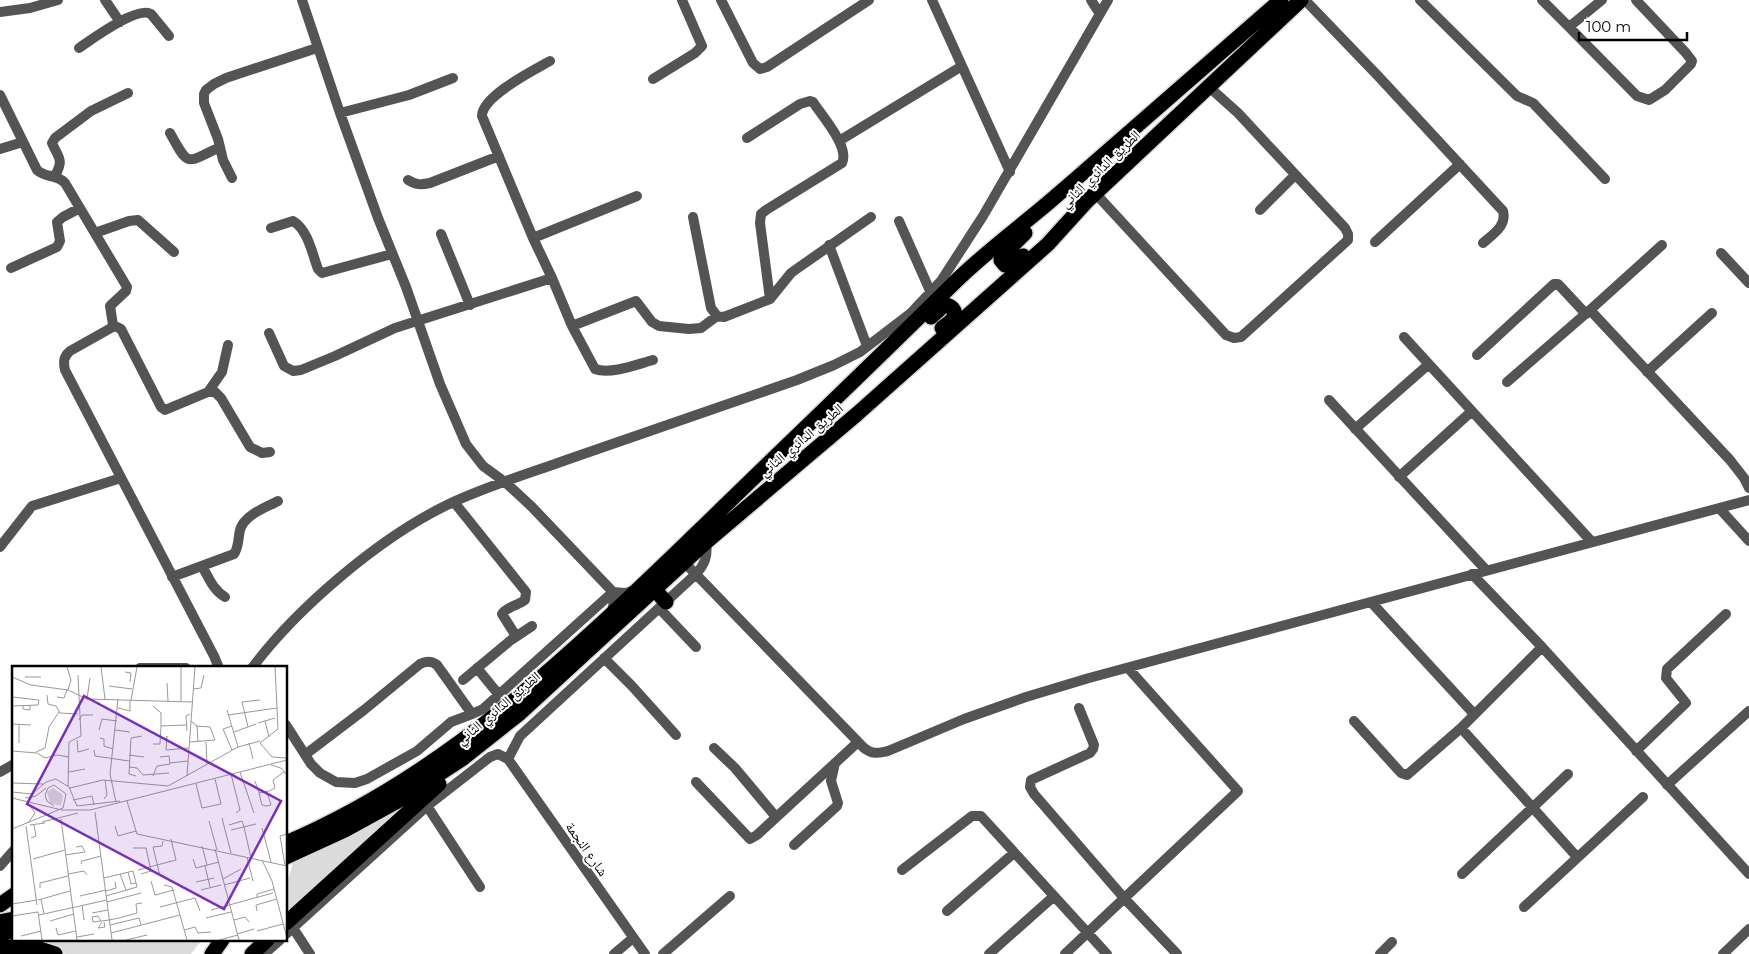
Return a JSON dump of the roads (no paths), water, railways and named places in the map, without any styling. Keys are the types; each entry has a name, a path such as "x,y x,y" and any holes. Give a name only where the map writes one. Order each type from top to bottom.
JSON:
{"highway":[{"path":"1092,197 1012,264 1007,266 1002,262 1002,256 1031,226 1214,64 1268,15 1281,0"},
{"name":"الطريق الدائري الثاني","path":"288,842 354,811 421,770 492,719 553,657 612,613 637,590 955,281 1047,204 1281,0"},
{"name":"الطريق الدائري الثاني","path":"288,856 346,830 396,802 462,759 502,729 706,542 857,414 1048,244 1092,197 1301,0"},
{"path":"842,392 864,378 942,308 946,306 953,308 955,313 953,318 875,391 857,414"},
{"path":"654,589 663,605"},
{"path":"288,928 502,729"},
{"path":"0,905 12,897"},
{"path":"201,954 210,942"},
{"path":"212,954 221,942"},
{"path":"252,954 265,942"},
{"path":"0,947 33,947 55,954"}],"street":[{"path":"0,12 28,4 58,0"},
{"path":"104,0 120,22"},
{"path":"302,0 340,113 440,384 466,444 483,466 504,482 559,534 613,592 614,605 612,613"},
{"path":"653,79 695,53 702,46 682,0"},
{"path":"723,1 753,63 760,69 767,67 869,0"},
{"path":"932,0 1010,172"},
{"path":"1092,0 1100,14"},
{"path":"254,666 286,628 333,583 384,544 444,506 504,482 797,380 852,357 911,313 931,294 970,239 1108,0"},
{"path":"1305,0 1379,77 1503,212 1505,218 1503,224 1483,243"},
{"path":"1420,0 1517,96 1533,102 1605,179"},
{"path":"1542,0 1637,96 1649,100 1665,90 1692,64 1692,61 1636,0"},
{"path":"1569,27 1602,0"},
{"path":"79,48 120,22 141,12 149,12 169,36"},
{"path":"232,178 223,160 204,102 204,94 210,86 226,78 317,48"},
{"path":"550,61 499,93 484,107 482,116 572,326 595,369 600,371 624,368 654,360"},
{"path":"839,141 962,66"},
{"path":"340,113 409,95 452,78"},
{"path":"1092,197 1226,334 1234,338 1241,337 1348,240 1345,228 1238,113 1209,87"},
{"path":"55,176 61,163 52,143 55,138 91,111 128,93"},
{"path":"0,95 32,163 39,173 55,176 65,183 126,287 126,291 110,306 113,325 109,331 70,350 65,355 65,370 218,666"},
{"path":"747,138 800,104 810,101 813,102 839,141 844,155 842,163 761,214 760,224 770,299"},
{"path":"170,134 183,157 190,160 220,147"},
{"path":"0,149 23,142"},
{"path":"408,180 420,185 499,156"},
{"path":"1375,242 1460,164"},
{"path":"1260,210 1295,175"},
{"path":"533,238 637,196"},
{"path":"11,268 57,247 60,241 57,222 80,208"},
{"path":"693,217 711,308 717,316 724,317 770,299 791,273 871,217"},
{"path":"95,234 129,221 138,220 174,252"},
{"path":"271,228 287,222 293,221 297,223 304,232 318,269 322,272 392,254"},
{"path":"899,221 931,294"},
{"path":"441,234 470,305"},
{"path":"1507,382 1588,312 1662,244"},
{"path":"829,245 868,346"},
{"path":"1721,252 1749,283"},
{"path":"269,333 281,361 288,369 293,371 312,366 395,328 552,278"},
{"path":"1477,355 1554,284 1558,284 1647,372 1730,460 1749,488"},
{"path":"572,326 636,301 652,322 659,326 688,329 701,328 717,316"},
{"path":"1647,372 1712,313"},
{"path":"113,325 121,329 163,409 169,409 208,392 216,392 250,447 262,453 270,452"},
{"path":"1404,337 1592,542"},
{"path":"208,392 222,372 228,345"},
{"path":"1355,428 1429,364"},
{"path":"1329,400 1486,570"},
{"path":"1399,477 1472,411"},
{"path":"0,547 32,506 121,478"},
{"path":"684,562 858,742 869,752 875,754 1026,696 1749,500"},
{"path":"172,577 234,554 238,547 241,528 245,520 278,501"},
{"path":"454,502 526,592 525,600 514,607 504,610 502,614 516,636"},
{"path":"1720,508 1749,541"},
{"path":"310,954 288,928 427,806 490,757 498,754 508,760 520,736 696,574 707,556 706,542"},
{"path":"202,566 218,593 225,597"},
{"path":"1472,574 1542,647 1749,874"},
{"path":"613,592 625,593 637,590"},
{"path":"288,728 315,769 330,780 342,783 361,781 417,751 451,722 483,709 499,695 553,657 613,592"},
{"path":"1372,602 1474,714"},
{"path":"663,605 696,647"},
{"path":"1636,751 1686,703 1666,678 1667,669 1726,614"},
{"path":"463,680 516,636 532,626"},
{"path":"1354,721 1401,773 1407,775 1460,728 1542,647"},
{"path":"604,658 676,734"},
{"path":"306,754 426,662 432,662 437,665 472,714"},
{"path":"477,668 499,695"},
{"path":"1065,954 1238,791 1128,668"},
{"path":"1079,708 1094,745 1093,749 1090,753 1031,780 1030,787 1124,898 1177,954"},
{"path":"1667,785 1749,711"},
{"path":"1460,728 1577,857"},
{"path":"696,782 748,839 754,838 858,742"},
{"path":"714,748 736,768 776,817"},
{"name":"شارع النجمة","path":"508,760 645,954"},
{"path":"794,845 837,806 838,803 830,781 835,764"},
{"path":"0,772 12,765"},
{"path":"1462,874 1568,774"},
{"path":"1524,906 1643,797"},
{"path":"427,806 480,886"},
{"path":"902,870 972,816 982,816 1053,897 1107,954"},
{"path":"0,866 12,852"},
{"path":"947,911 1014,853"},
{"path":"663,954 730,896"},
{"path":"989,954 1053,897"},
{"path":"1723,954 1749,929"},
{"path":"614,954 633,938"},
{"path":"264,954 278,942"},
{"path":"1380,954 1392,942"}]}
